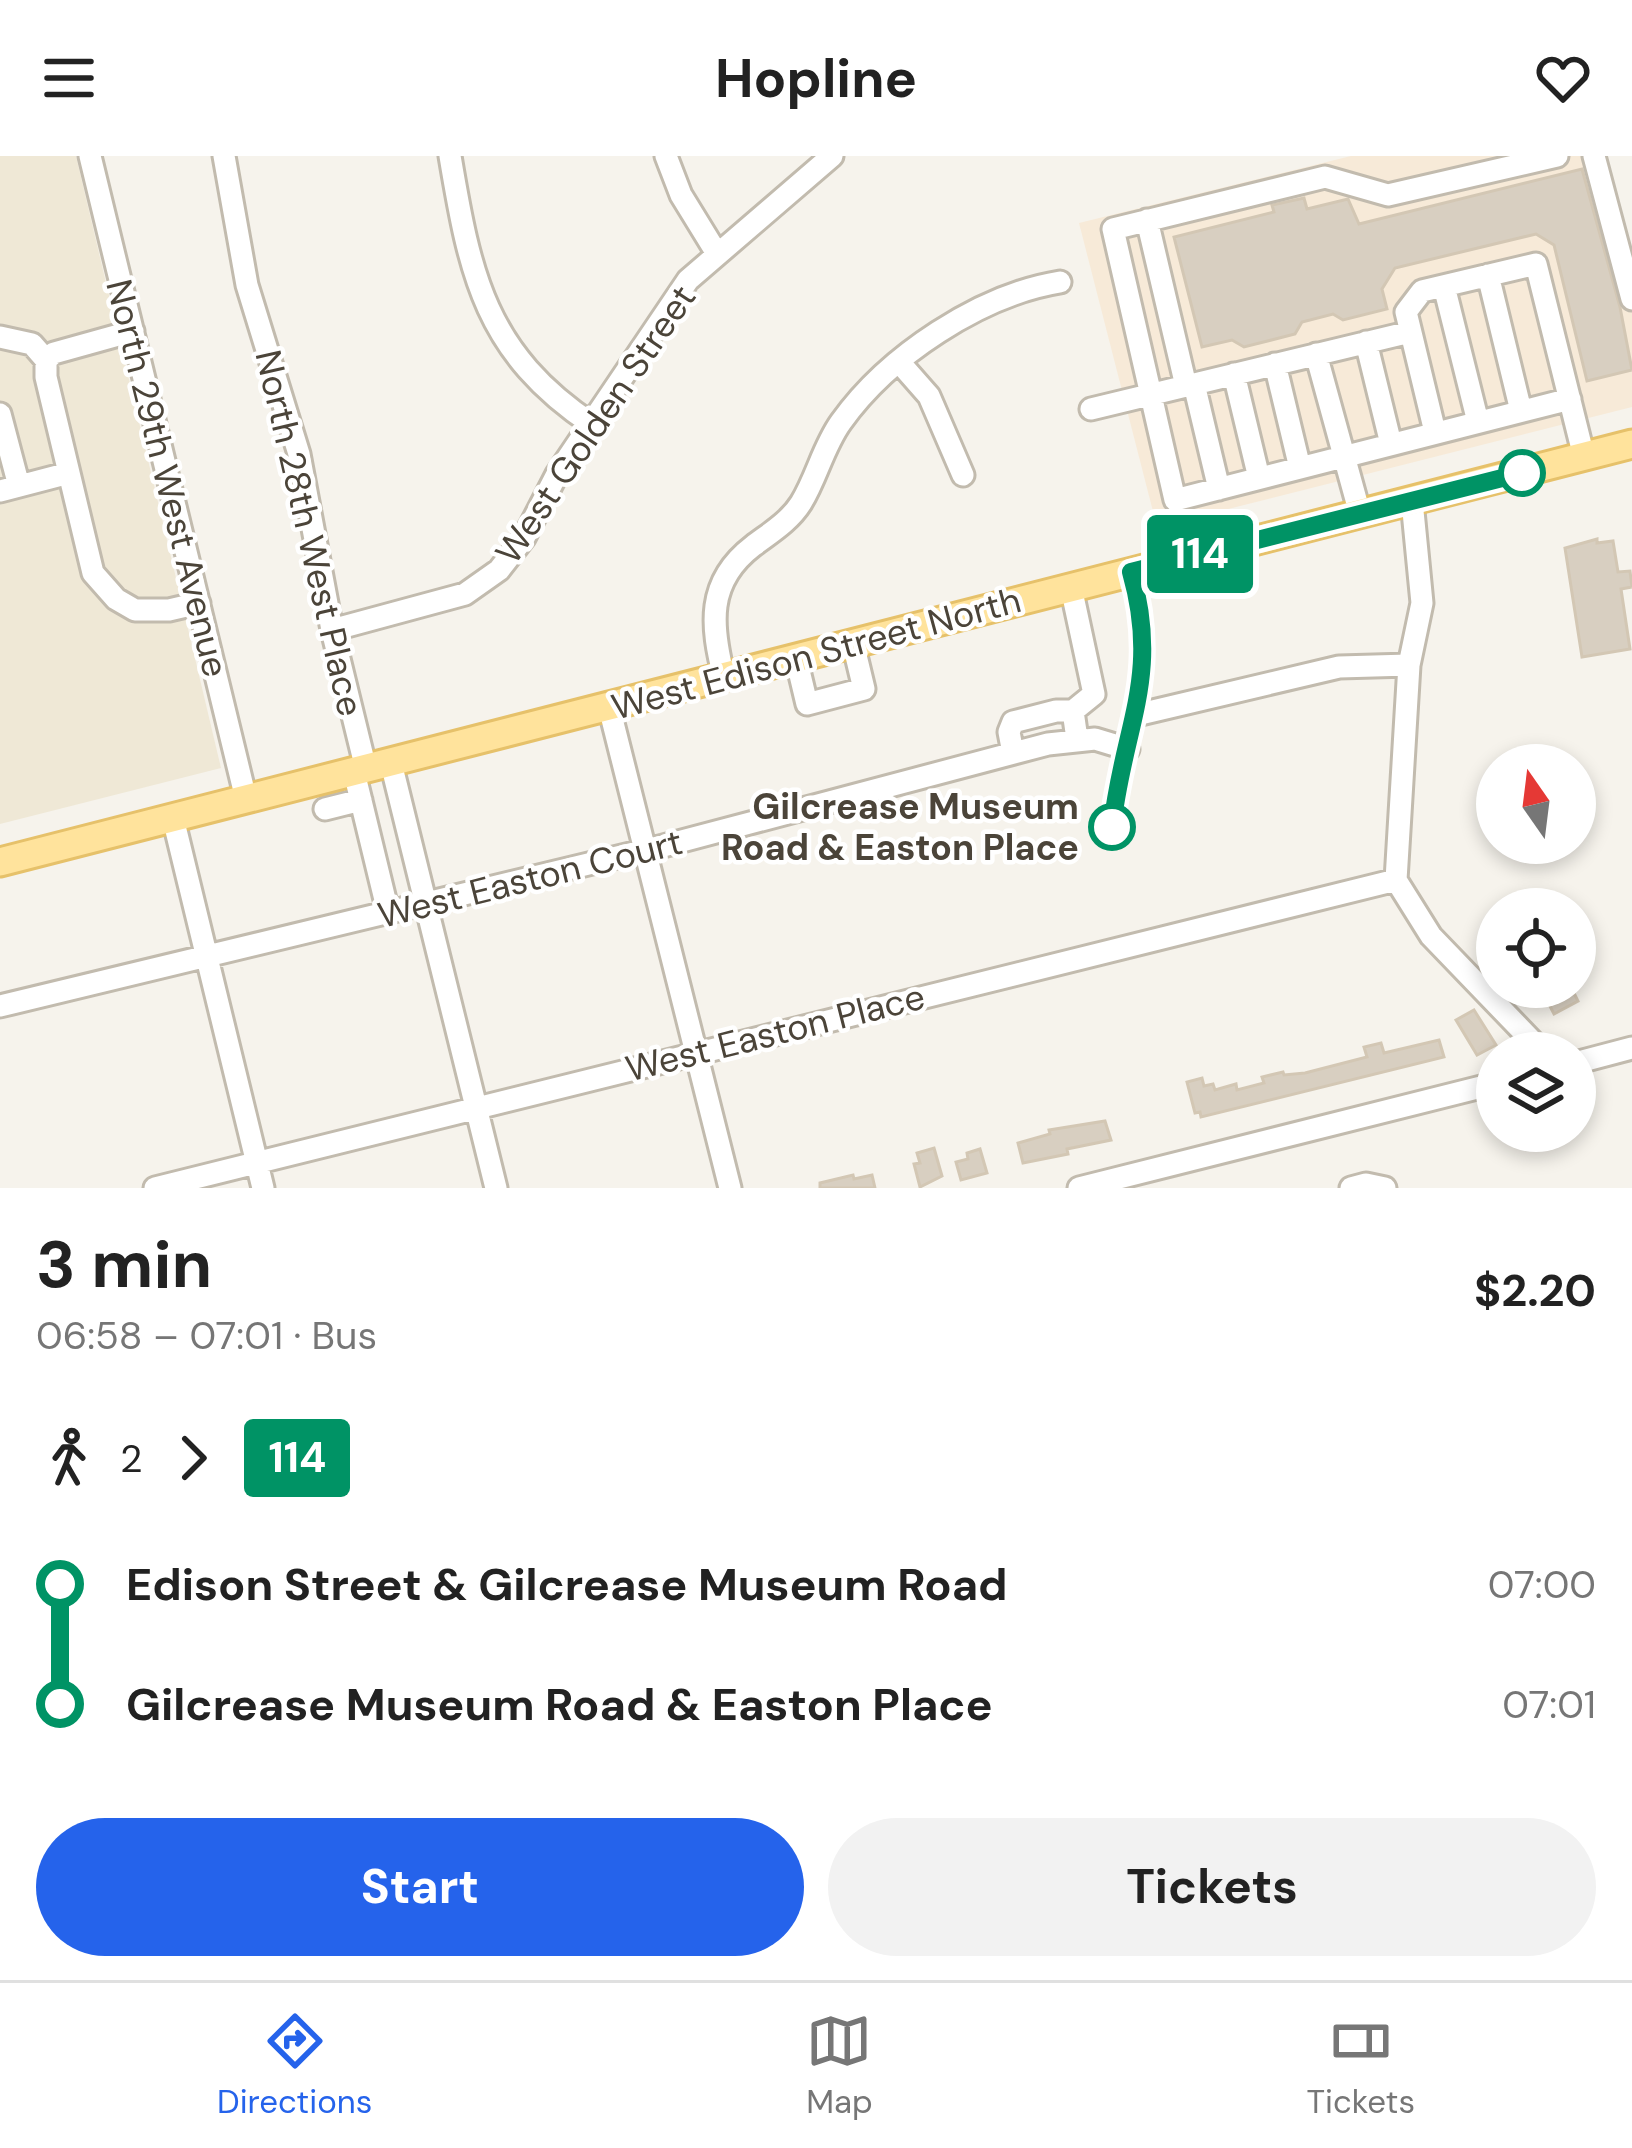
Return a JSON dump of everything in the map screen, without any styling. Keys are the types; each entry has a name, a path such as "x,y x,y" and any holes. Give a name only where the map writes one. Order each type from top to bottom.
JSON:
{"main road":[{"name":"West Edison Street North","path":"0,862 246,800 367,784 609,707 1632,444"}],"street":[{"name":"North 29th West Avenue","path":"90,156 246,800"},
{"name":"North 28th West Place","path":"224,156 248,285 299,454 367,784"},
{"path":"450,156 467,255 488,309 534,375 593,425"},
{"path":"666,156 681,195 716,252"},
{"name":"West Golden Street","path":"332,630 444,601 489,578 524,538 557,474 674,299 716,252 832,156"},
{"path":"1557,156 1388,195 1325,177 1113,229 1174,500 1570,399"},
{"path":"1594,156 1632,299"},
{"path":"1147,220 1220,489"},
{"path":"1435,432 1406,313 1422,291 1536,264 1584,457"},
{"path":"1488,275 1521,411"},
{"path":"724,677 712,608 722,581 747,550 790,518 839,424 873,385 973,310 1032,286 1060,281"},
{"path":"1444,286 1478,422"},
{"path":"46,359 133,332"},
{"path":"1091,409 1410,332"},
{"path":"0,337 32,344 46,359 88,560 105,588 135,610 169,610 199,603"},
{"path":"1366,342 1390,444"},
{"path":"1316,354 1360,514"},
{"path":"900,363 928,396 963,475"},
{"path":"1275,364 1300,468"},
{"path":"1234,374 1259,478"},
{"path":"0,414 9,489 69,473"},
{"path":"1412,501 1422,603 1409,665 1396,880 1431,935 1524,1032"},
{"path":"1013,753 1009,732 1013,722 1073,711 1094,694 1071,587"},
{"path":"796,658 807,704 865,689 854,643"},
{"path":"1136,715 1340,667 1409,665"},
{"path":"609,707 730,1188"},
{"path":"1073,711 1077,739"},
{"name":"West Easton Court","path":"0,1006 646,849 1013,753 1077,739 1127,749"},
{"path":"367,784 403,807"},
{"path":"367,784 403,807 496,1188"},
{"path":"325,808 367,784"},
{"path":"367,784 388,912"},
{"path":"173,818 263,1188"},
{"name":"West Easton Place","path":"155,1188 1396,880"},
{"path":"1596,1058 1632,1048"},
{"path":"1079,1188 1476,1088"},
{"path":"1351,1188 1366,1184 1385,1188"}],"shaded area":[{"path":"0,156 76,156 221,768 0,824"},
{"path":"1351,156 1601,156 1632,272 1632,407 1157,527 1079,223"}],"building":[{"path":"1582,169 1632,370 1587,381 1554,245 1536,234 1395,268 1382,289 1387,309 1343,320 1333,314 1302,322 1295,334 1244,347 1232,340 1202,347 1174,237 1274,212 1272,205 1304,198 1307,209 1348,199 1359,224"},
{"path":"1597,539 1597,543 1613,541 1618,572 1630,571 1632,587 1621,589 1630,649 1582,657 1565,548"},
{"path":"1474,1010 1488,1032 1476,1032 1476,1053 1456,1020"},
{"path":"1439,1040 1444,1057 1201,1117 1200,1112 1195,1113 1187,1082 1202,1078 1204,1086 1213,1084 1215,1090 1236,1084 1237,1090 1264,1083 1262,1077 1305,1073 1367,1057 1364,1047 1381,1043 1384,1053"},
{"path":"1105,1121 1111,1140 1023,1163 1018,1143 1050,1134 1049,1130"},
{"path":"934,1148 942,1176 920,1187 914,1164 920,1163 917,1153"},
{"path":"980,1149 987,1173 961,1180 956,1162"},
{"path":"853,1175 854,1179 872,1175 875,1188 820,1188 820,1183"}],"bus line":[{"name":"114","path":"1112,827 1144,662 1143,623 1131,572 1522,473"}],"place":[{"name":"Gilcrease Museum Road & Easton Place","path":"1112,827"}]}
